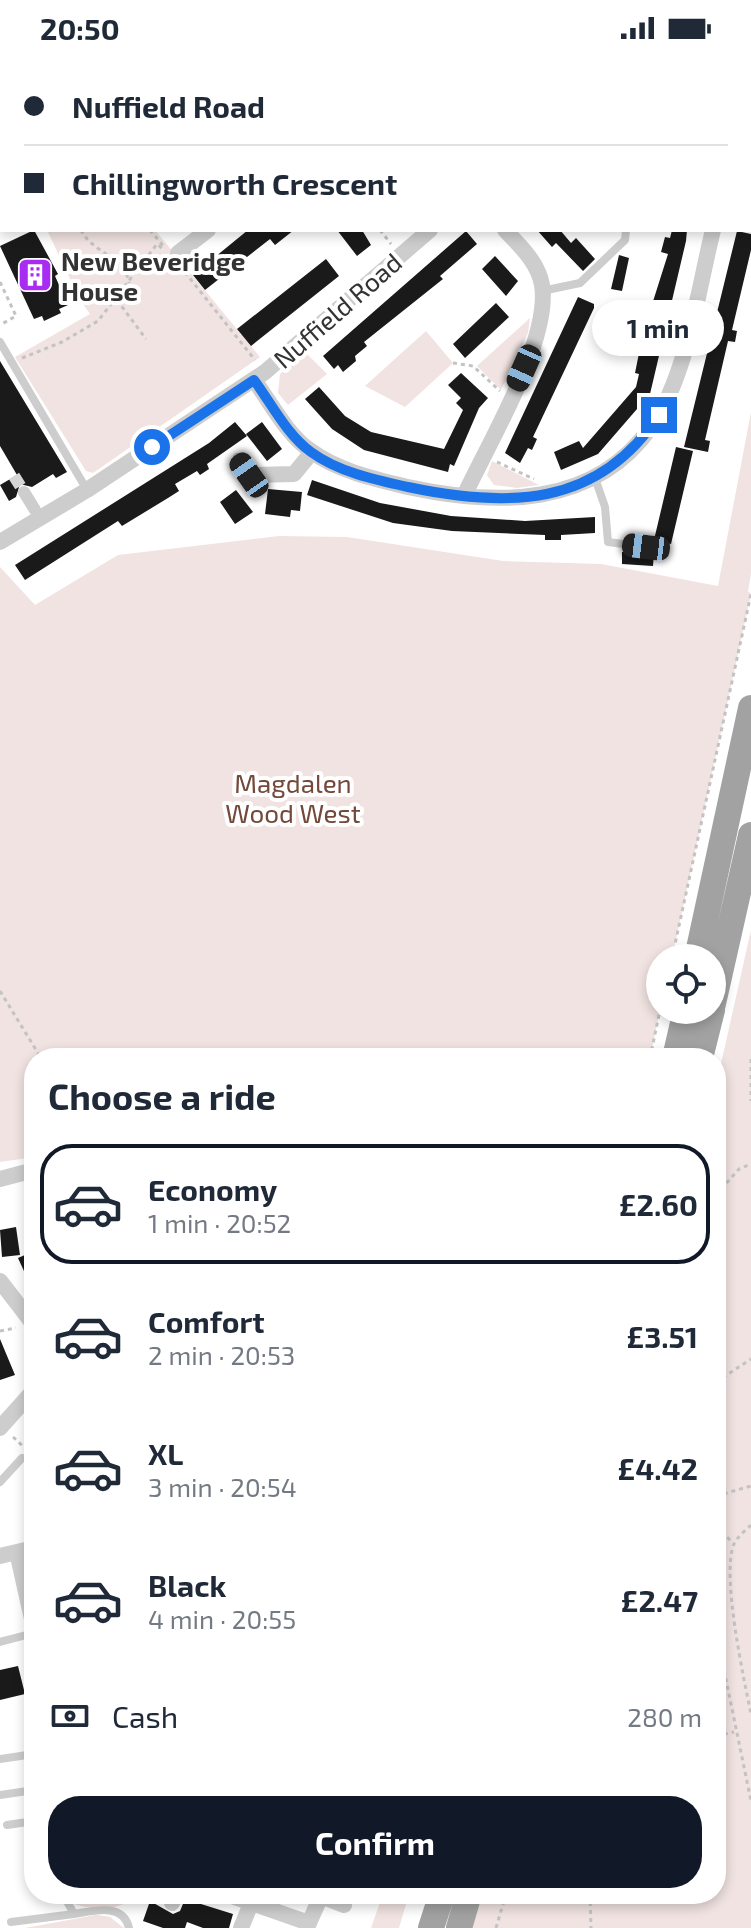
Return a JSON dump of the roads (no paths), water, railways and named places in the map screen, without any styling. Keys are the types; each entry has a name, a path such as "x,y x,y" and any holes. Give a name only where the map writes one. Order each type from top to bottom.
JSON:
{"highway":[{"path":"700,944 751,708"},
{"path":"726,947 751,835"},
{"path":"677,1048 683,1024"},
{"path":"702,1048 708,1024"},
{"path":"431,1928 439,1904"},
{"path":"459,1928 466,1904"}],"street":[{"path":"173,256 205,232"},
{"name":"Nuffield Road","path":"0,542 87,490 260,376 428,232"},
{"path":"464,496 542,321 542,291 528,255 507,232"},
{"path":"260,376 312,452 367,477 464,496 515,499 560,492 595,478 641,441 665,403 712,232"},
{"path":"249,475 294,474 312,452"},
{"path":"24,492 35,510"},
{"path":"0,1179 24,1173"},
{"path":"0,1281 24,1311"},
{"path":"0,1428 24,1401"},
{"path":"8,1554 24,1601"},
{"path":"241,1928 251,1904"},
{"path":"263,1904 308,1926 318,1904"}],"lane":[{"path":"542,291 580,283 625,240 626,232"},
{"path":"0,342 87,490"},
{"path":"237,457 249,475"},
{"path":"595,478 605,507 608,542 646,547"},
{"path":"0,1482 24,1455"},
{"path":"0,1642 24,1634"},
{"path":"0,1759 24,1755"},
{"path":"0,1795 24,1791"},
{"path":"7,1825 24,1822"},
{"path":"68,1904 74,1914"},
{"path":"11,1922 117,1911 123,1915 129,1928"}],"tunnel":[{"path":"14,476 24,492"}],"place":[{"name":"New Beveridge House","path":"35,275"}],"park label":[{"name":"Magdalen Wood West","path":"293,797"}]}
